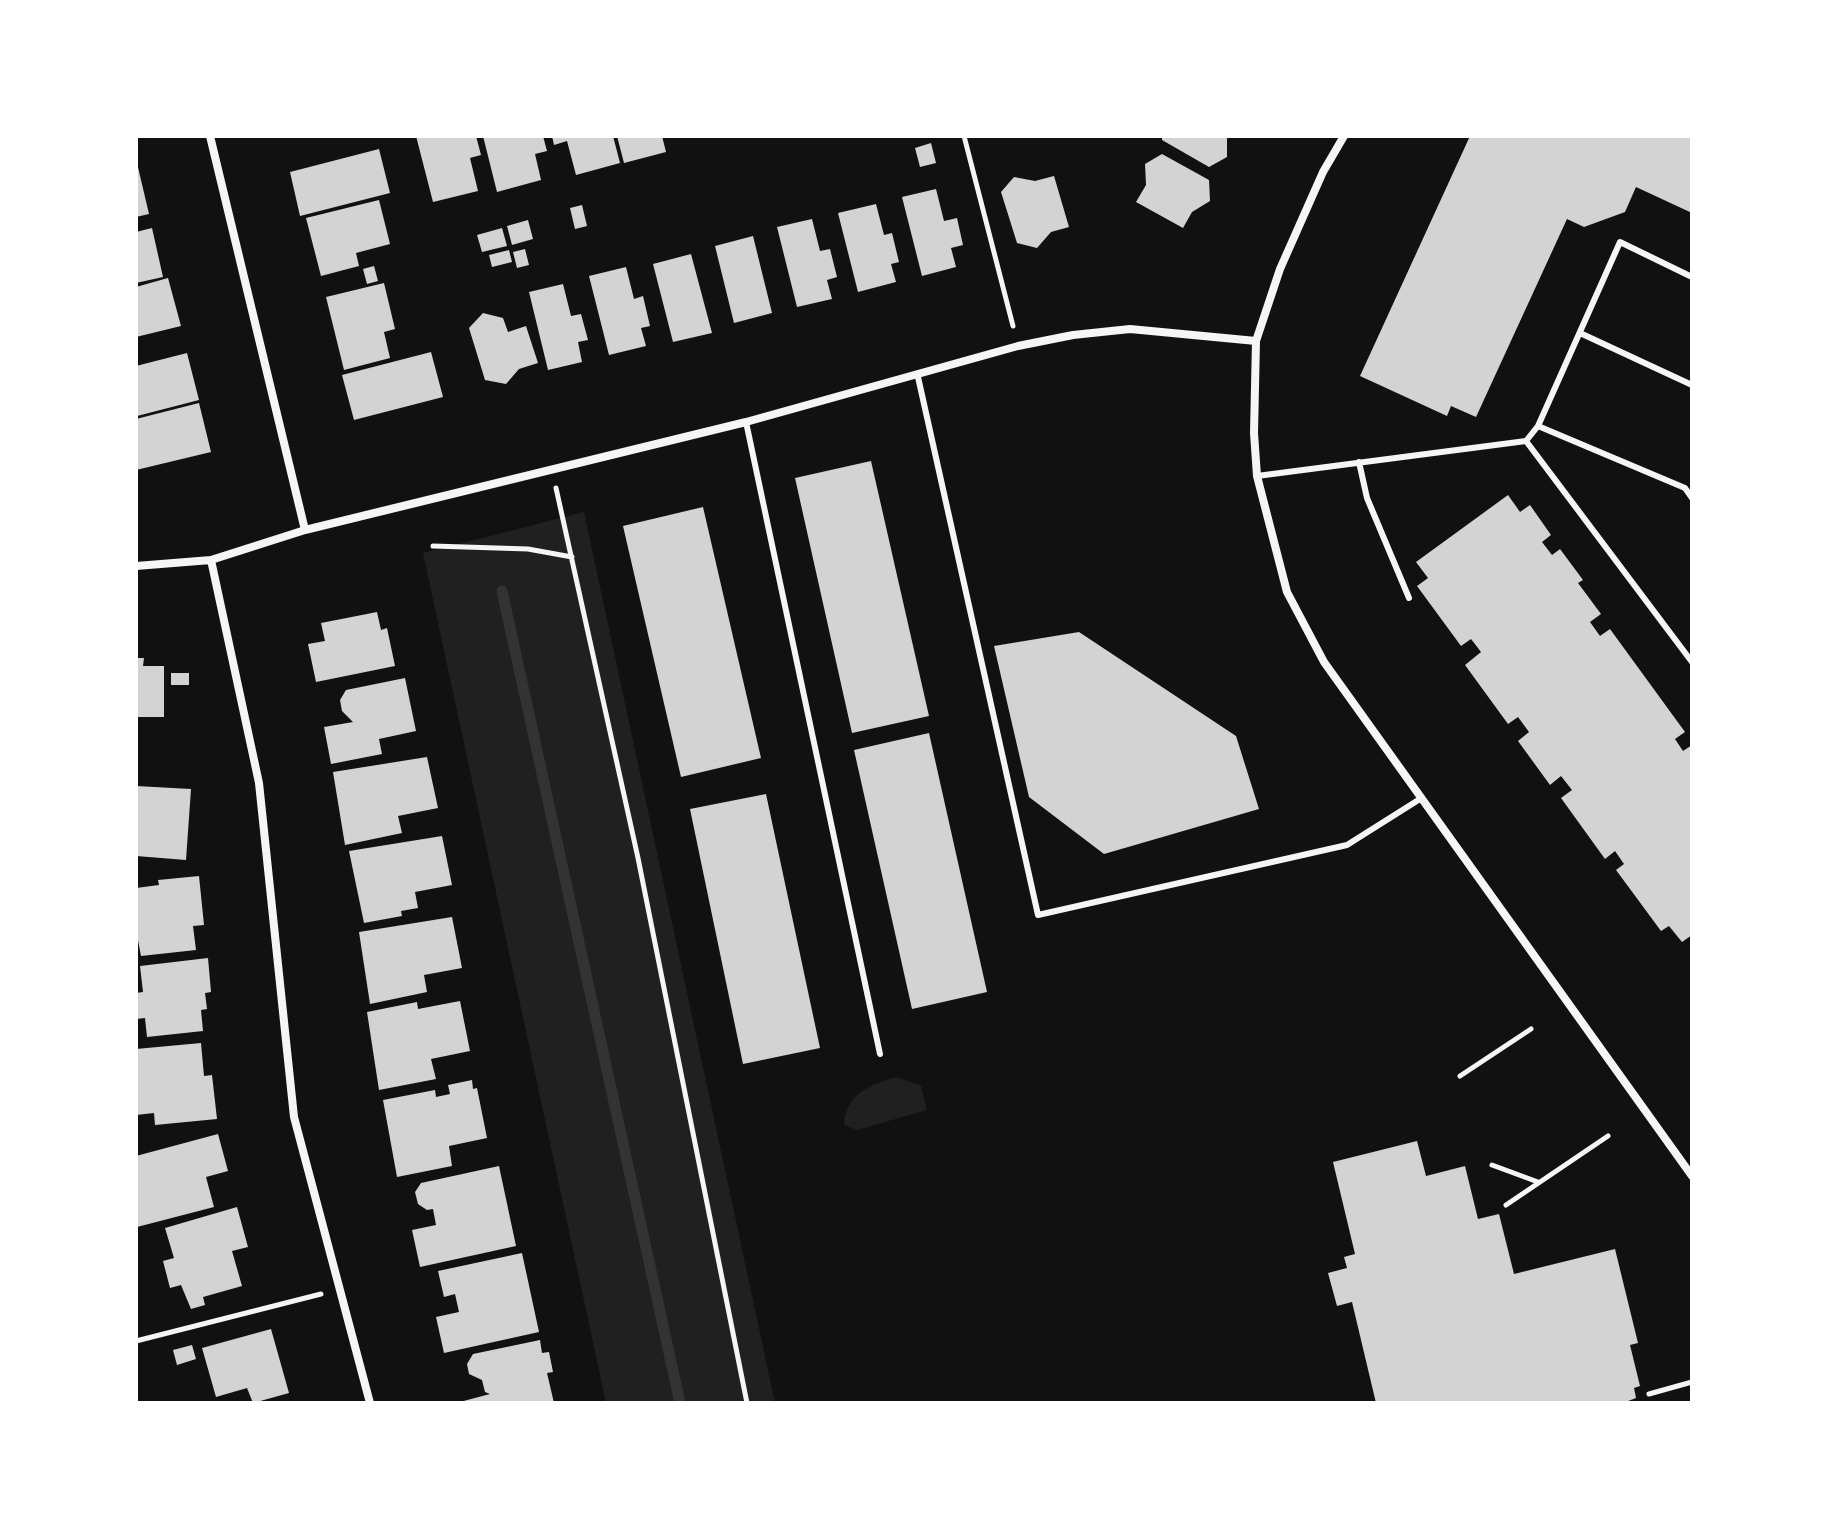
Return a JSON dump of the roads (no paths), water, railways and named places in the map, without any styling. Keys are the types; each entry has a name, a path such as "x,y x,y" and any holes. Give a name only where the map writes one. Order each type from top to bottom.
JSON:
{"street":[{"path":"210,136 305,530"},
{"path":"1344,136 1323,172 1280,269 1256,341 1254,433 1257,476 1287,592 1324,662 1692,1176"},
{"path":"136,566 211,560 305,530 746,422 918,377 1018,346 1130,329 1256,341"},
{"path":"211,560 259,783 294,1117 370,1403"}],"lane":[{"path":"1257,476 1526,441 1538,426 1620,242 1692,277"},
{"path":"1580,333 1692,385"},
{"path":"918,377 1038,915 1347,845 1420,799"},
{"path":"746,422 880,1054"},
{"path":"1538,426 1685,488 1692,498"},
{"path":"1526,441 1692,662"},
{"path":"1359,462 1367,498 1409,598"}],"waterway":[{"path":"502,591 680,1403"}]}
